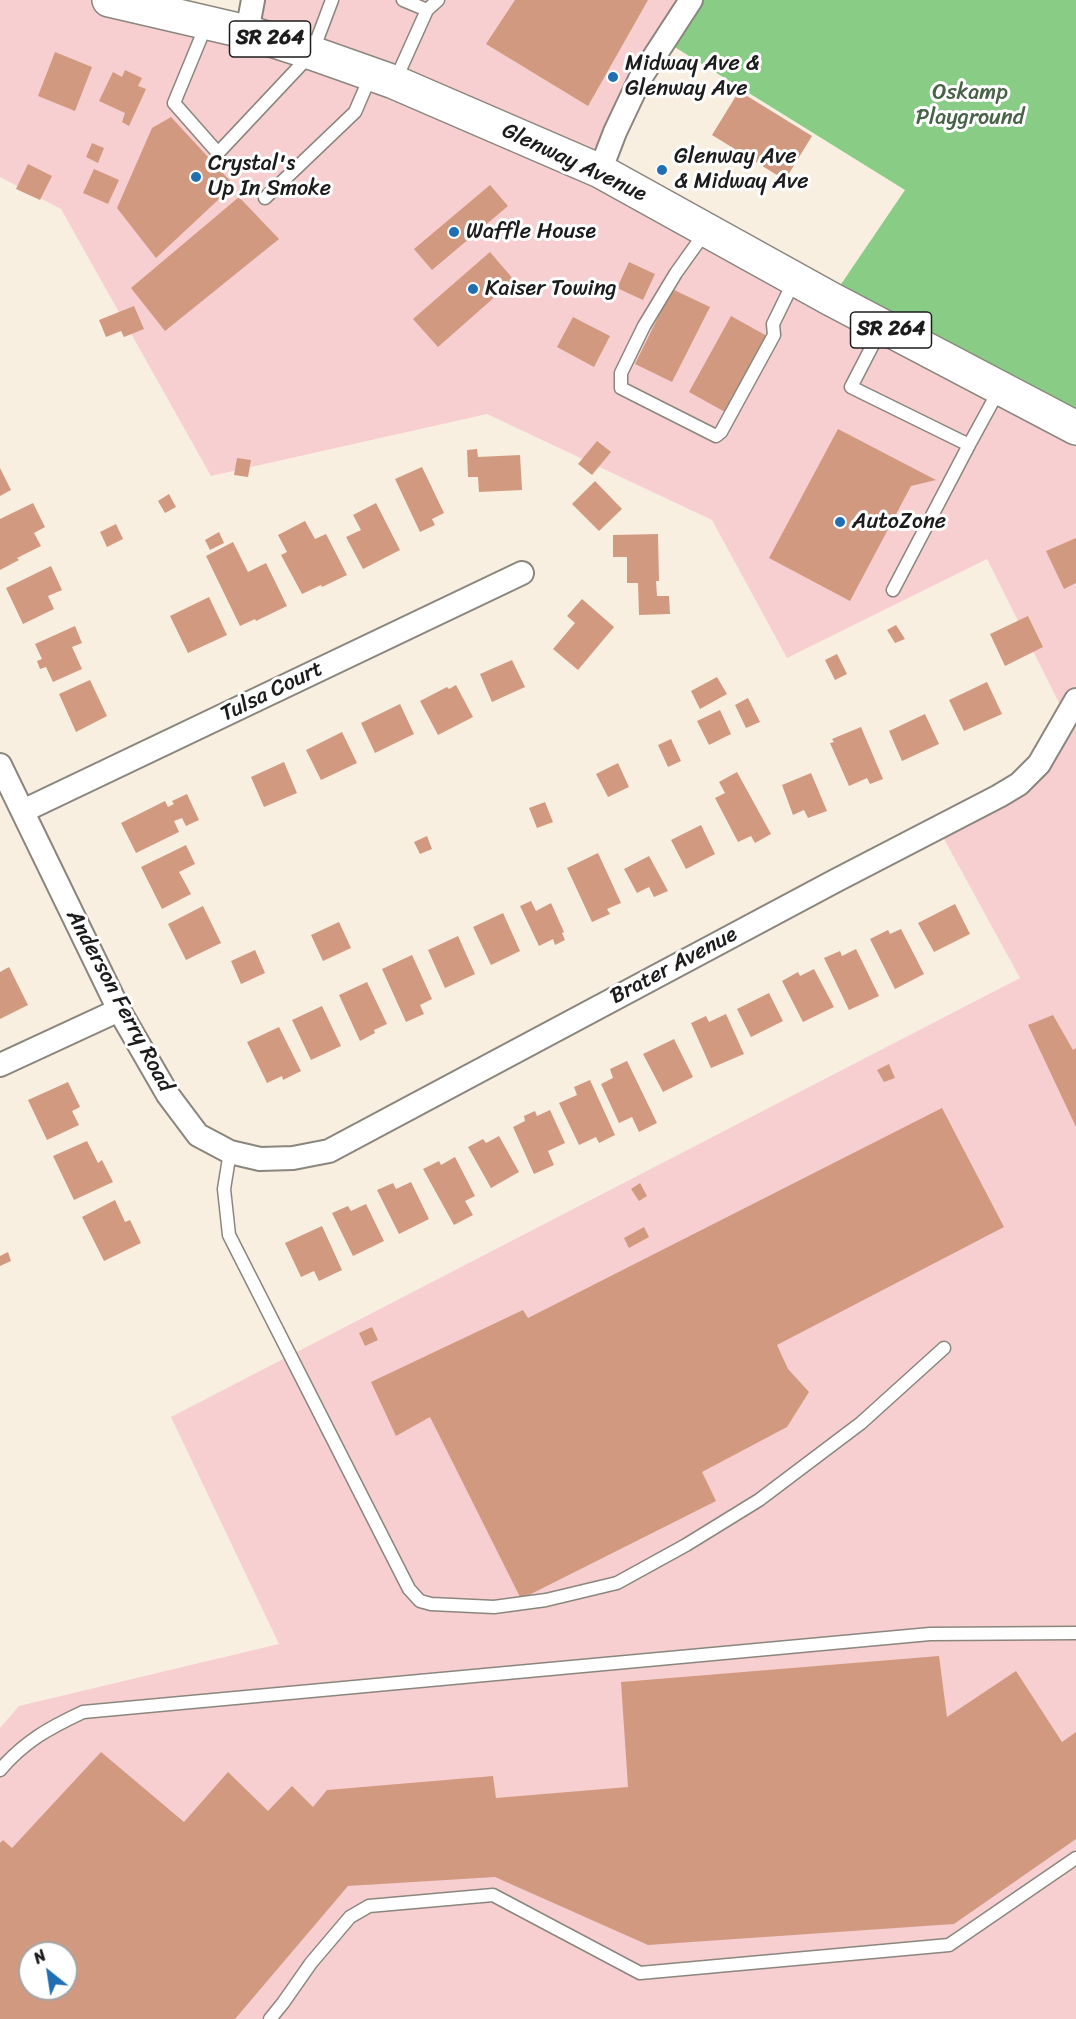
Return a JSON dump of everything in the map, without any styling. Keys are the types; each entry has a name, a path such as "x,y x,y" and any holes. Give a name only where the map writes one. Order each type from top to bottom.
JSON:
{"main road":[{"name":"Glenway Avenue","path":"109,0 247,32 312,53 383,78 600,171 882,326 1076,428"}],"street":[{"path":"247,32 253,0"},
{"path":"600,171 615,132 641,77 691,0"},
{"name":"Tulsa Court","path":"22,811 522,573"},
{"name":"Brater Avenue","path":"230,1152 260,1159 293,1158 329,1151 825,886 999,796 1019,783 1039,764 1073,715"},
{"name":"Anderson Ferry Road","path":"0,765 119,1010 168,1095 198,1135 230,1152"},
{"path":"0,1065 119,1010"}],"lane":[{"path":"207,23 174,103 218,153 312,53 332,0"},
{"path":"403,0 427,10"},
{"path":"266,198 355,112 383,78 427,10 438,0"},
{"path":"707,230 676,273 644,326 621,373 621,388 716,436 722,432 774,335 773,324 795,279"},
{"path":"882,326 851,387 969,445"},
{"path":"893,590 1000,388"},
{"path":"230,1152 224,1189 229,1235 409,1589 420,1600 431,1604 494,1607 546,1600 617,1583 686,1545 759,1500 861,1424 944,1348"},
{"path":"0,1770 13,1755 45,1730 83,1713 930,1634 1076,1633"},
{"path":"270,2019 311,1963 350,1917 369,1906 493,1894 640,1973 949,1945 1076,1858"}],"shaded area":[{"path":"0,0 109,0 246,32 253,0 691,0 600,170 1076,428 1076,2019 0,2019 0,1728 19,1706 279,1644 171,1417 1020,978 938,828 999,796 1066,717 987,559 787,658 712,520 487,414 211,476 61,209 0,177"}],"green space":[{"name":"Oskamp Playground","path":"691,0 1076,0 1076,428 831,299 905,190 665,41"}],"building":[{"path":"515,0 648,0 588,106 486,44"},
{"path":"55,52 92,67 75,111 38,96"},
{"path":"125,70 142,78 138,86 146,89 129,126 122,122 125,113 99,101 113,72 122,77"},
{"path":"739,91 812,136 785,180 712,135"},
{"path":"171,117 234,185 156,258 117,208 152,128"},
{"path":"92,143 104,148 98,163 86,157"},
{"path":"28,164 52,176 40,200 16,189"},
{"path":"94,169 119,180 108,204 83,193"},
{"path":"490,185 508,206 432,270 414,249"},
{"path":"239,197 279,239 165,331 131,288"},
{"path":"490,252 514,280 438,347 413,319"},
{"path":"629,262 655,274 643,300 617,288"},
{"path":"672,289 710,307 672,382 635,364"},
{"path":"134,306 144,329 124,337 121,331 106,337 99,320"},
{"path":"731,316 767,336 725,412 689,392"},
{"path":"573,317 610,336 594,367 557,347"},
{"name":"AutoZone","path":"838,429 936,480 911,486 850,601 769,558"},
{"path":"597,441 611,452 592,475 578,464"},
{"path":"477,449 478,457 520,455 522,490 479,492 478,477 468,477 467,450"},
{"path":"237,458 251,460 248,477 234,475"},
{"path":"422,467 444,513 432,519 435,525 420,532 395,479"},
{"path":"0,468 11,490 0,496"},
{"path":"595,481 622,509 599,531 572,504"},
{"path":"169,494 176,507 165,513 158,501"},
{"path":"33,503 45,527 34,533 41,546 0,570 0,519"},
{"path":"376,503 400,550 363,569 346,537 361,530 353,515"},
{"path":"305,521 315,539 326,534 347,575 302,594 281,555 287,552 278,535"},
{"path":"116,524 123,539 107,547 100,532"},
{"path":"219,532 224,543 210,550 205,540"},
{"path":"658,534 657,596 669,596 670,614 639,615 638,583 627,583 627,557 613,557 613,535"},
{"path":"1076,538 1076,583 1064,589 1046,551"},
{"path":"233,542 248,572 266,563 287,606 240,626 206,556"},
{"path":"51,566 62,590 48,596 54,609 23,624 6,588"},
{"path":"209,597 227,635 188,653 170,616"},
{"path":"582,599 614,627 578,670 553,649 575,623 567,616"},
{"path":"1028,616 1043,647 1005,666 990,634"},
{"path":"896,625 905,639 895,643 887,630"},
{"path":"75,626 82,643 72,647 82,669 53,682 46,667 40,669 37,661 42,659 35,644"},
{"path":"837,654 847,674 835,680 825,660"},
{"path":"512,660 525,687 492,702 480,674"},
{"path":"717,677 727,694 700,709 691,691"},
{"path":"90,680 107,716 76,732 59,694"},
{"path":"987,682 1002,714 964,731 949,700"},
{"path":"456,685 473,717 438,735 420,701 447,687 449,689"},
{"path":"748,698 760,722 746,728 735,705"},
{"path":"400,704 414,734 375,753 361,723"},
{"path":"720,710 731,734 709,745 697,721"},
{"path":"925,714 939,744 902,761 889,731"},
{"path":"861,727 883,779 870,784 867,778 849,786 830,743 834,742 832,739"},
{"path":"342,732 357,763 321,780 306,750"},
{"path":"671,739 681,761 668,767 658,745"},
{"path":"284,762 297,793 264,807 251,777"},
{"path":"618,763 629,787 608,797 596,774"},
{"path":"737,772 771,834 755,843 751,836 738,842 715,798 725,793 719,782"},
{"path":"811,773 827,811 808,818 804,810 793,815 782,785"},
{"path":"187,794 199,820 186,826 182,818 174,821 179,832 136,853 121,823 165,801 168,807 174,804 172,801"},
{"path":"545,802 553,822 537,828 529,808"},
{"path":"701,825 715,854 686,869 671,840"},
{"path":"427,836 432,849 420,854 414,842"},
{"path":"186,845 195,864 179,872 191,894 162,909 141,867"},
{"path":"598,853 621,903 607,909 610,914 592,922 567,868"},
{"path":"649,856 668,891 654,897 649,887 637,893 624,869"},
{"path":"531,901 536,911 551,903 564,932 562,933 565,940 555,945 553,939 539,946 520,906"},
{"path":"955,904 970,934 934,952 918,923"},
{"path":"203,906 221,943 186,960 168,924"},
{"path":"503,913 520,951 491,965 473,927"},
{"path":"339,922 351,948 323,961 311,935"},
{"path":"901,929 924,974 895,989 870,939 888,930 890,934"},
{"path":"458,936 475,974 445,988 428,950"},
{"path":"856,949 879,996 849,1010 824,958 840,951 842,956"},
{"path":"255,950 265,973 241,984 231,961"},
{"path":"412,955 432,999 420,1005 424,1014 406,1022 382,969"},
{"path":"9,967 28,1005 0,1019 0,972"},
{"path":"814,969 834,1007 803,1022 782,981 798,972 800,976"},
{"path":"367,982 387,1024 374,1030 375,1033 360,1041 339,995"},
{"path":"769,993 783,1021 751,1037 737,1009"},
{"path":"322,1006 341,1046 311,1060 292,1020"},
{"path":"726,1014 744,1054 711,1068 691,1023 706,1016 709,1022"},
{"path":"1053,1015 1073,1050 1076,1048 1076,1127 1028,1025"},
{"path":"279,1027 301,1071 283,1080 282,1076 267,1083 247,1042"},
{"path":"674,1039 693,1077 663,1092 643,1054"},
{"path":"627,1061 657,1123 639,1132 632,1117 619,1123 601,1084 613,1078 610,1069"},
{"path":"889,1064 895,1078 884,1082 877,1070"},
{"path":"590,1080 615,1135 599,1143 596,1137 579,1145 559,1103 577,1095 574,1087"},
{"path":"68,1082 80,1107 72,1111 79,1125 47,1140 28,1100"},
{"path":"942,1108 1004,1227 777,1345 788,1369 809,1392 787,1427 702,1472 716,1501 521,1599 430,1417 396,1436 371,1382 523,1310 528,1318"},
{"path":"550,1110 565,1143 548,1151 554,1165 534,1174 513,1127 525,1121 524,1116 535,1111 537,1116"},
{"path":"499,1136 519,1172 491,1188 468,1147 483,1139 486,1143"},
{"path":"87,1141 98,1163 102,1160 113,1182 74,1200 53,1156"},
{"path":"455,1157 475,1196 465,1201 473,1215 454,1225 423,1169 439,1161 441,1165"},
{"path":"411,1182 429,1219 399,1234 377,1190 393,1183 396,1189"},
{"path":"640,1183 647,1196 639,1201 631,1189"},
{"path":"115,1200 125,1222 130,1220 141,1243 104,1261 82,1217"},
{"path":"366,1204 384,1241 353,1256 332,1213 348,1206 351,1211"},
{"path":"322,1226 342,1270 319,1281 314,1271 301,1277 285,1243"},
{"path":"644,1227 649,1237 629,1248 624,1238"},
{"path":"8,1252 11,1261 0,1266 0,1256"},
{"path":"372,1327 378,1340 365,1346 359,1333"},
{"path":"939,1656 947,1717 1016,1671 1062,1742 1076,1732 1076,1839 954,1924 648,1945 495,1877 348,1886 235,2019 0,2019 0,1843 3,1840 12,1848 101,1752 184,1822 228,1772 268,1811 292,1786 313,1807 327,1790 493,1776 496,1798 628,1787 621,1682"}],"place":[{"name":"Midway Ave & Glenway Ave","path":"613,77"},
{"name":"Glenway Ave & Midway Ave","path":"662,170"},
{"name":"Crystal's Up In Smoke","path":"196,177"},
{"name":"Waffle House","path":"454,232"},
{"name":"Kaiser Towing","path":"473,289"},
{"name":"AutoZone","path":"840,522"}]}
